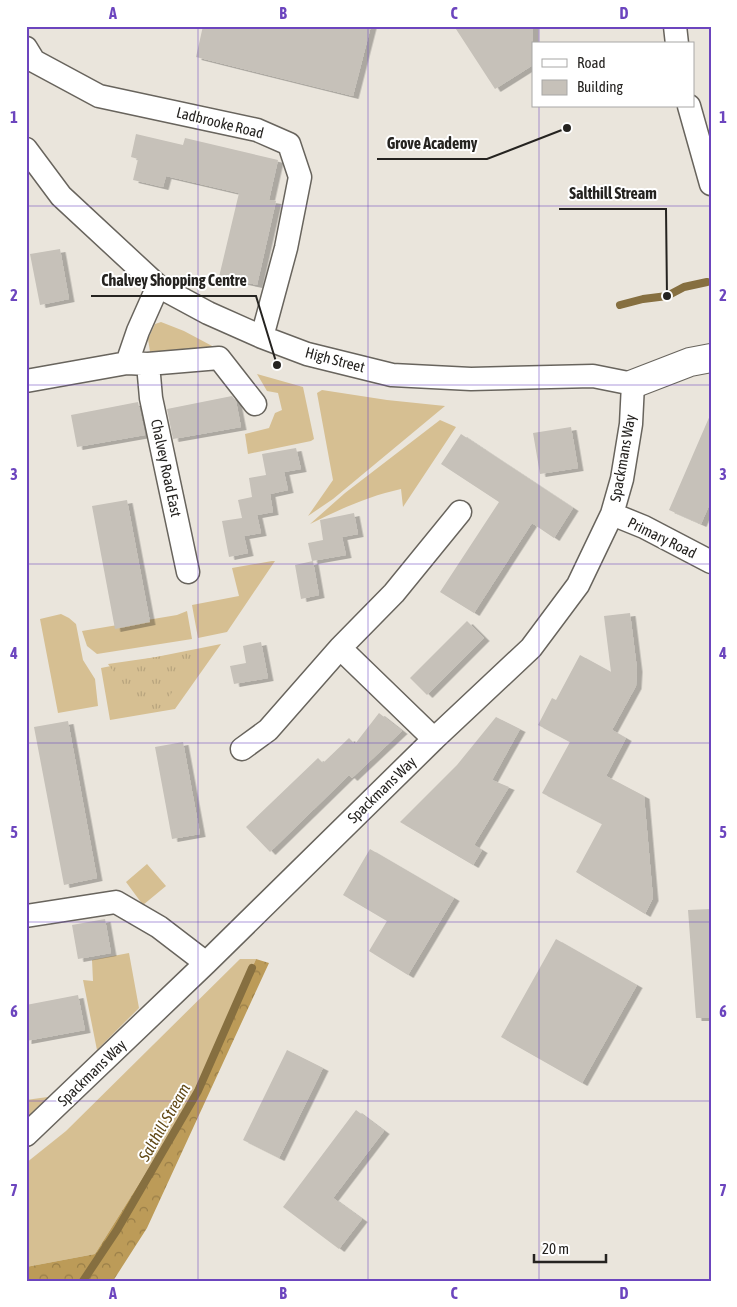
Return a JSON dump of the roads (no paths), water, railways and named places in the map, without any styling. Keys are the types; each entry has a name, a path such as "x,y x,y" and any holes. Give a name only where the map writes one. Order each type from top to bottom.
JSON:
{"street":[{"path":"675,26 677,42"},
{"name":"Ladbrooke Road","path":"26,48 34,61 99,96 257,130 289,144 300,177 286,248 262,337"},
{"path":"690,108 711,184"},
{"name":"High Street","path":"26,149 61,196 158,286 214,316 262,337 307,354 392,376 470,379 593,376 633,384"},
{"name":"Chalvey Road East","path":"158,286 138,331 138,363 151,398 188,572"},
{"path":"26,382 138,363 218,358 255,404"},
{"path":"633,384 690,362 711,358"},
{"name":"Spackmans Way","path":"26,1135 206,963 434,739 531,648 578,585 612,514 622,479 631,424 633,384"},
{"path":"242,749 268,730 340,648 394,593 460,512"},
{"name":"Primary Road","path":"612,514 644,527 711,562"},
{"path":"340,648 434,739"},
{"path":"26,916 116,902 158,927 206,963"}],"waterway":[{"name":"Salthill Stream","path":"620,305 643,299 667,296 684,287 707,282"},
{"name":"Salthill Stream","path":"83,1281 117,1230 198,1091 252,968"}],"place":[{"name":"Grove Academy","path":"567,128"},
{"name":"Salthill Stream","path":"667,296"},
{"name":"Chalvey Shopping Centre","path":"277,365"}]}
